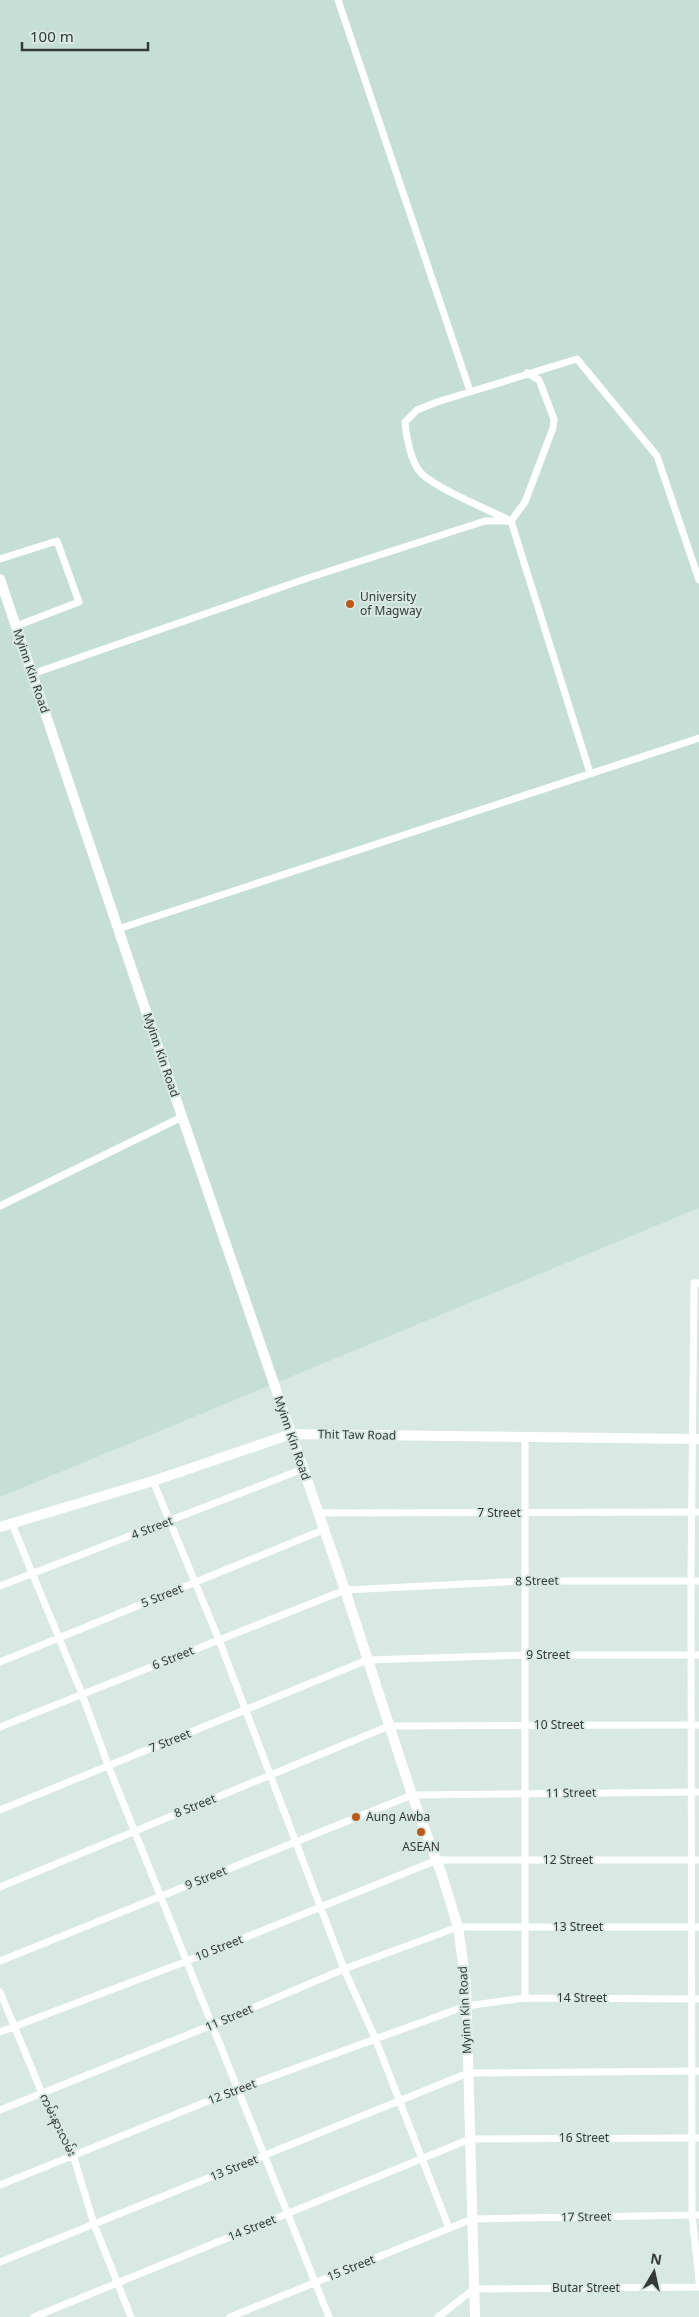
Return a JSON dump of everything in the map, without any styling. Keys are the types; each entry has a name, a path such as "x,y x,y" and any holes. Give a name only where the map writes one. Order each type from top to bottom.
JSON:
{"street":[{"path":"338,0 470,391"},
{"path":"590,774 511,521 445,488 420,473 406,436 405,422 417,410 470,391 577,359 657,456 699,580"},
{"path":"511,521 525,502 553,428 554,419 539,380 528,373"},
{"path":"32,674 308,578 485,521 511,521"},
{"path":"0,559 57,541 79,602 16,626"},
{"name":"Myinn Kin Road","path":"0,579 318,1513"},
{"path":"118,929 699,738"},
{"path":"0,1206 182,1118"},
{"path":"696,1283 696,1512 691,1580 695,1655 696,2215 699,2281"},
{"name":"Thit Taw Road","path":"0,1527 154,1481 291,1434 696,1438"},
{"path":"525,1437 525,1998"},
{"name":"4 Street","path":"0,1586 303,1469"},
{"path":"154,1481 194,1583 219,1640 244,1710 322,1906 344,1968 375,2038 449,2228"},
{"name":"7 Street","path":"318,1513 696,1512"},
{"path":"318,1513 324,1530"},
{"path":"12,1524 82,1694 108,1766 329,2317"},
{"name":"Myinn Kin Road","path":"324,1530 412,1795 437,1860 458,1927 466,1984 474,2317"},
{"name":"5 Street","path":"0,1662 324,1530"},
{"name":"8 Street","path":"345,1590 524,1581 699,1581"},
{"name":"6 Street","path":"0,1727 345,1590"},
{"name":"9 Street","path":"367,1660 526,1655 695,1655"},
{"name":"7 Street","path":"0,1810 367,1660"},
{"name":"10 Street","path":"389,1726 695,1725"},
{"name":"8 Street","path":"0,1887 389,1726"},
{"name":"11 Street","path":"412,1795 695,1792"},
{"name":"9 Street","path":"0,1960 412,1795"},
{"name":"10 Street","path":"0,2032 187,1961 437,1860"},
{"name":"12 Street","path":"437,1860 695,1860"},
{"name":"11 Street","path":"0,2110 212,2025 344,1968 458,1927"},
{"name":"13 Street","path":"458,1927 696,1927"},
{"name":"ကမ်းနားလမ်း","path":"0,1992 42,2094 73,2155 94,2224 131,2317"},
{"name":"14 Street","path":"466,2006 525,1998 696,1999"},
{"name":"12 Street","path":"0,2184 238,2089 466,2006"},
{"path":"468,2073 696,2071"},
{"name":"13 Street","path":"0,2262 468,2073"},
{"name":"16 Street","path":"470,2139 696,2138"},
{"name":"14 Street","path":"34,2317 470,2139"},
{"name":"17 Street","path":"472,2219 696,2215"},
{"name":"15 Street","path":"230,2317 472,2219"},
{"name":"Butar Street","path":"474,2289 699,2287"},
{"path":"438,2317 474,2289"}],"shaded area":[{"name":"University of Magway","path":"0,0 699,0 699,1208 0,1497"}],"place":[{"name":"University of Magway","path":"350,604"},
{"name":"Aung Awba","path":"356,1817"},
{"name":"ASEAN","path":"421,1832"}]}
